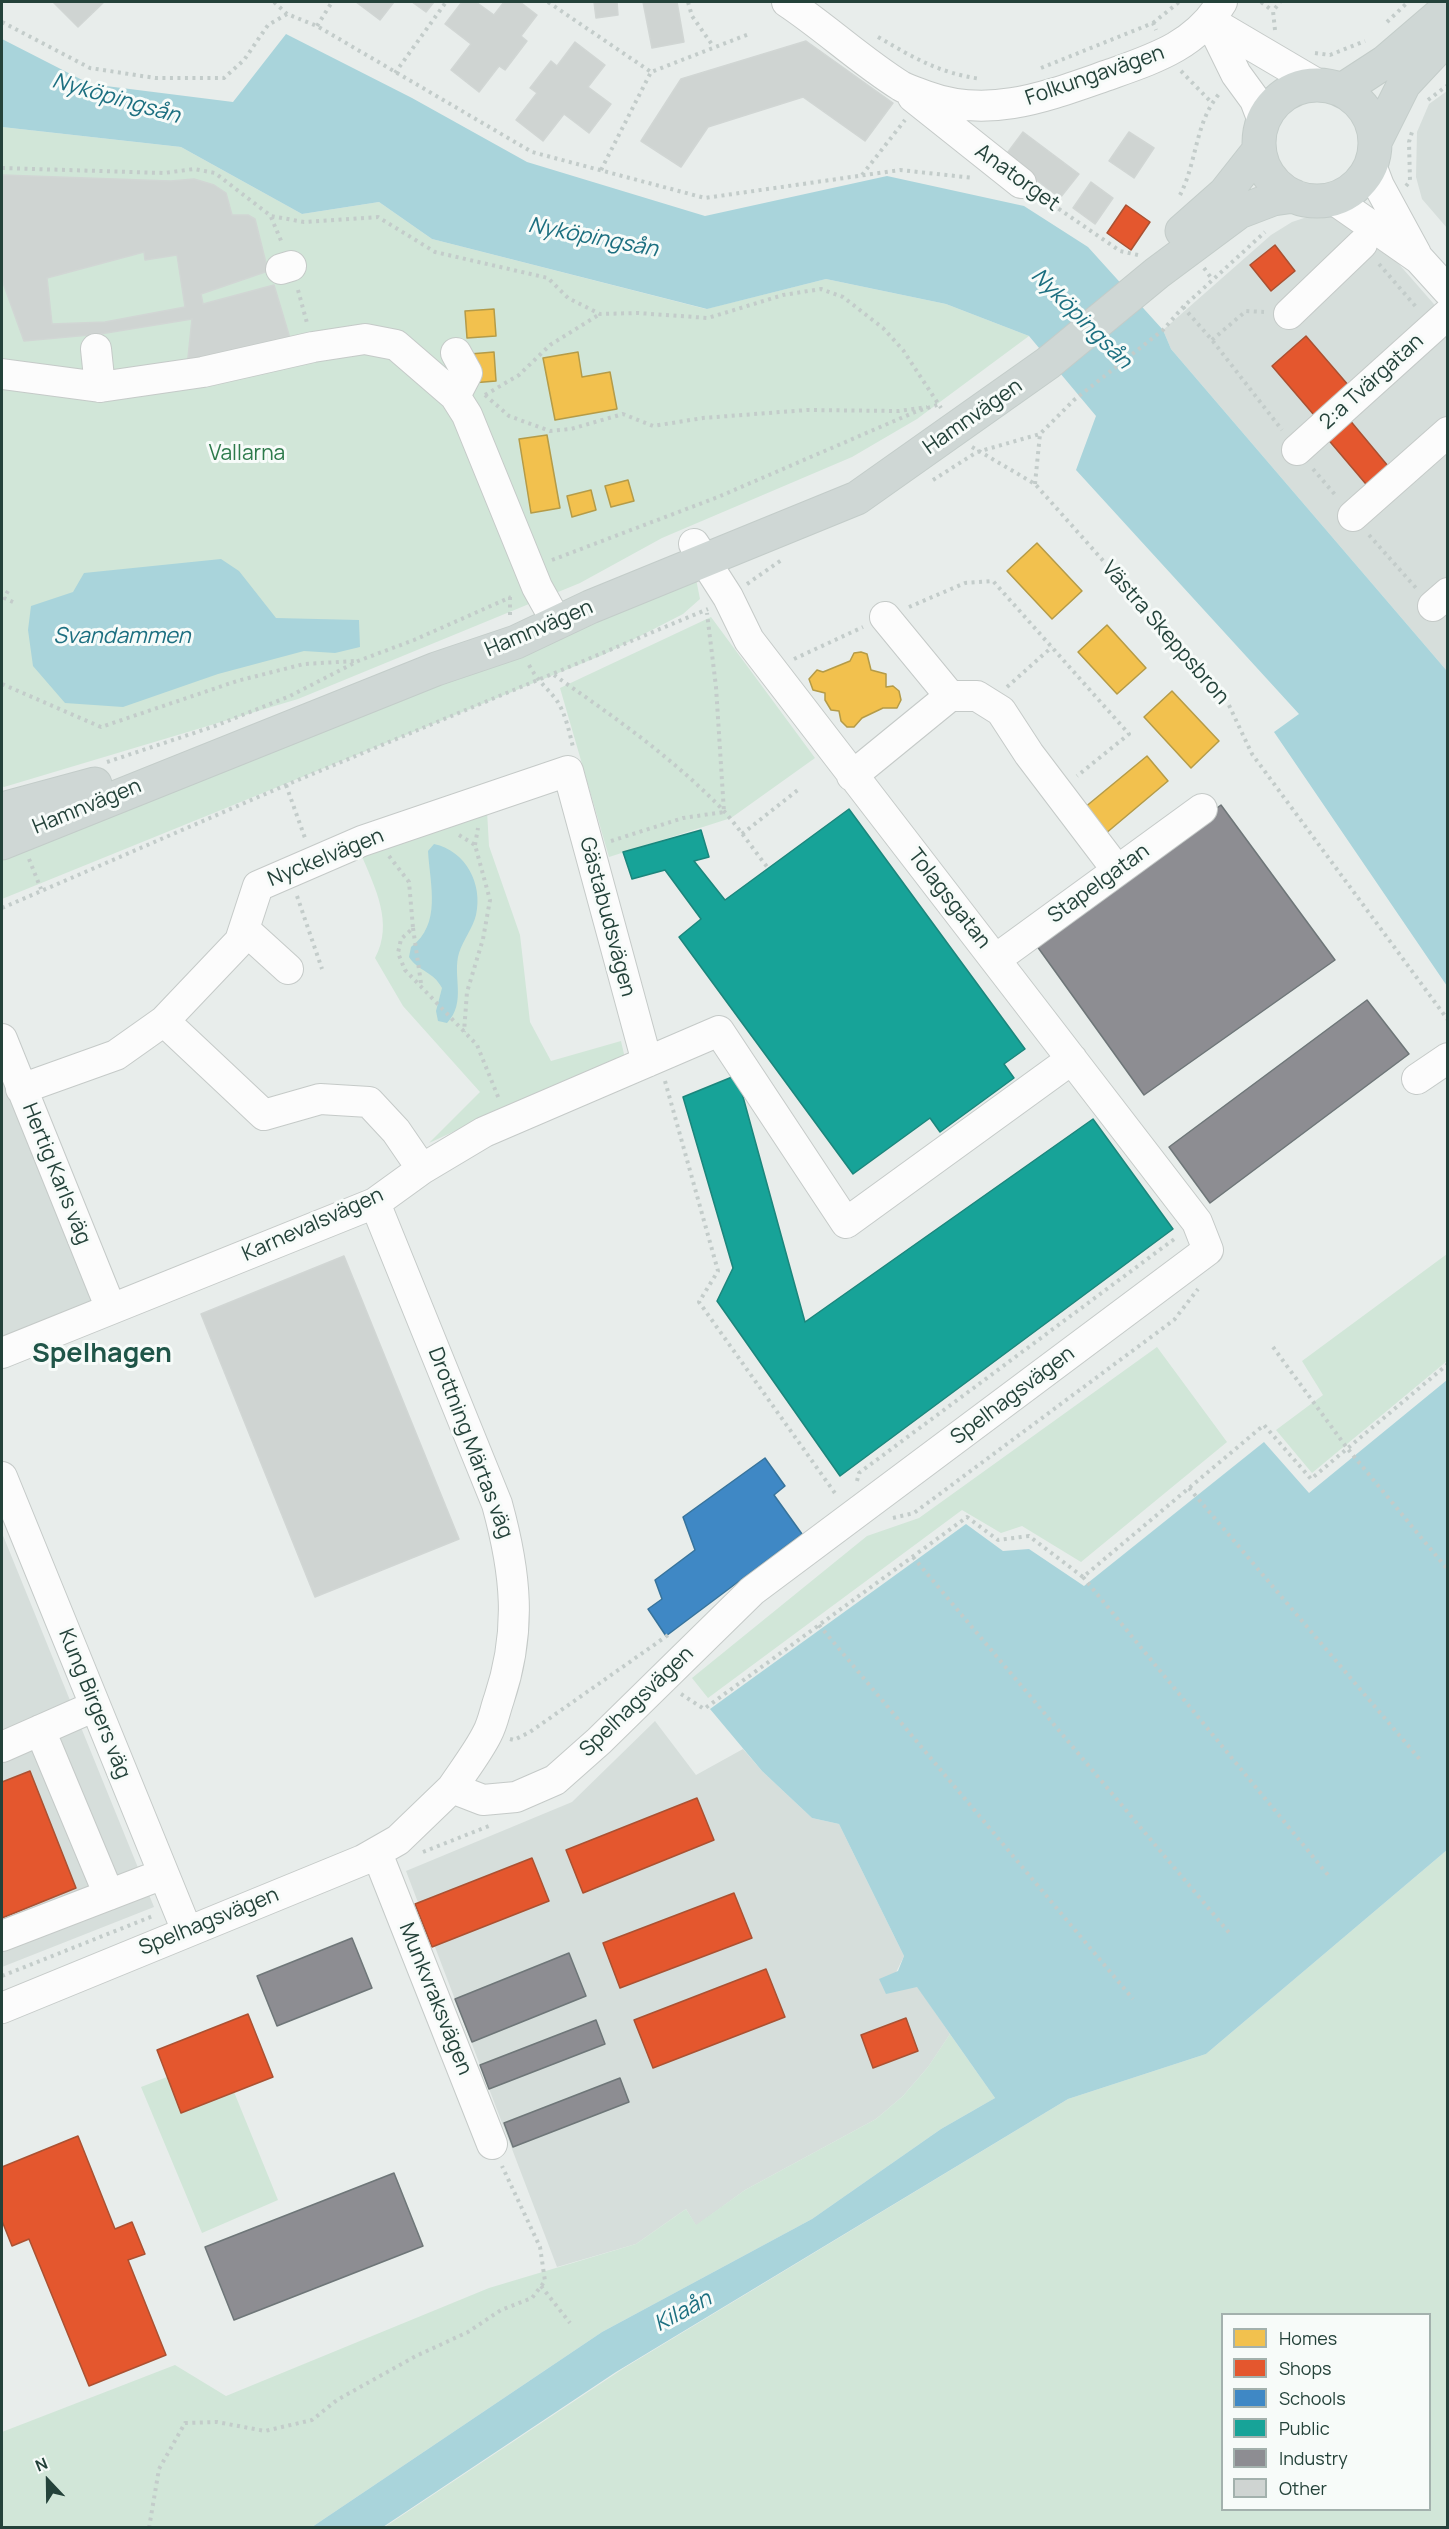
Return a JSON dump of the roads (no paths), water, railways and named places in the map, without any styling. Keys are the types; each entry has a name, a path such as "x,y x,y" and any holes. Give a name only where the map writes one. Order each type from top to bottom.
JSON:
{"main road":[{"path":"1131,277 1239,212 1273,199 1294,196 1314,201 1333,199 1356,186 1374,152 1395,73 1448,8"},
{"path":"1131,277 1224,193 1261,136 1272,106 1284,95 1300,87 1329,87 1395,73 1448,37"},
{"path":"1329,87 1355,98 1366,110 1373,124 1374,152"},
{"path":"1261,136 1270,178 1294,196"},
{"name":"Hamnvägen","path":"2,809 141,771 543,598 700,553 857,498 1044,357 1131,277"},
{"name":"Hamnvägen","path":"2,843 436,669 516,642 543,598"}],"street":[{"name":"Folkungavägen","path":"787,2 910,95 978,107 1009,105 1046,97 1165,55 1216,11"},
{"path":"1216,11 1262,51 1329,87"},
{"path":"1216,11 1236,74 1255,100 1261,136"},
{"name":"Anatorget","path":"910,95 1021,183"},
{"path":"1374,152 1379,186 1419,259"},
{"path":"1333,199 1419,259 1448,291"},
{"path":"1289,314 1362,244"},
{"name":"2:a Tvärgatan","path":"1297,450 1440,321"},
{"path":"2,374 100,387 203,372 314,347 365,339 396,345 455,396 467,415 543,598"},
{"path":"96,349 100,387"},
{"path":"455,396 467,373 456,353"},
{"path":"1353,516 1448,432"},
{"name":"Tolagsgatan","path":"700,553 717,604 748,640 996,959 1197,1222 1208,1250"},
{"path":"885,617 950,696"},
{"path":"852,776 950,696 977,696 1001,711 1117,870"},
{"name":"Nyckelvägen","path":"21,1089 116,1055 164,1021 240,940 258,886 362,841 568,771"},
{"name":"Gästabudsvägen","path":"568,771 652,1060"},
{"name":"Stapelgatan","path":"996,959 1202,809"},
{"path":"244,929 288,969"},
{"path":"164,1021 264,1115 320,1099 369,1102 396,1131 422,1169"},
{"name":"Karnevalsvägen","path":"2,1353 375,1203 422,1169 484,1132 719,1031 846,1223 1072,1059"},
{"name":"Hertig Karls väg","path":"2,1039 111,1309"},
{"path":"1417,1079 1448,1058"},
{"name":"Drottning Märtas väg","path":"375,1203 497,1504 511,1556 515,1591 514,1637 503,1687 488,1733 452,1788"},
{"name":"Spelhagsvägen","path":"2,2008 182,1918 377,1853 398,1840 452,1788 483,1800 516,1797 555,1780 599,1741 752,1591 1208,1250"},
{"name":"Kung Birgers väg","path":"2,1477 182,1918"},
{"path":"2,1747 95,1706"},
{"path":"40,1730 109,1894"},
{"name":"Munkvraksvägen","path":"377,1853 492,2144"},
{"path":"2,1936 164,1874"}],"water":[{"name":"Nyköpingsån","path":"286,34 412,98 527,162 705,216 887,176 1024,206 1088,247 1163,330 1171,349 1447,671 1447,986 1274,732 1299,714 1076,470 1096,416 1029,336 946,304 826,279 707,309 432,239 379,202 302,214 181,147 2,127 2,39 90,84 233,102"},
{"name":"Svandammen","path":"221,559 239,571 276,618 359,620 360,647 335,653 304,651 218,674 123,707 65,703 33,666 28,630 31,606 73,592 84,573"},
{"path":"434,844 455,854 470,870 478,903 473,925 459,953 458,998 453,1015 447,1023 438,1021 436,1011 442,988 434,978 409,957 411,947 421,938 431,915 432,890 428,851"},
{"name":"Kilaån","path":"1447,1380 1447,1850 1206,2054 1068,2099 616,2372 383,2527 312,2527 602,2332 812,2219 941,2129 995,2098 917,1987 886,1994 879,1979 898,1971 904,1956 839,1824 812,1818 762,1771 710,1709 966,1524 1003,1551 1029,1549 1084,1586 1264,1442 1309,1493"}],"district":[{"name":"Spelhagen","path":"102,1354"}],"park label":[{"name":"Vallarna","path":"247,454"}]}
